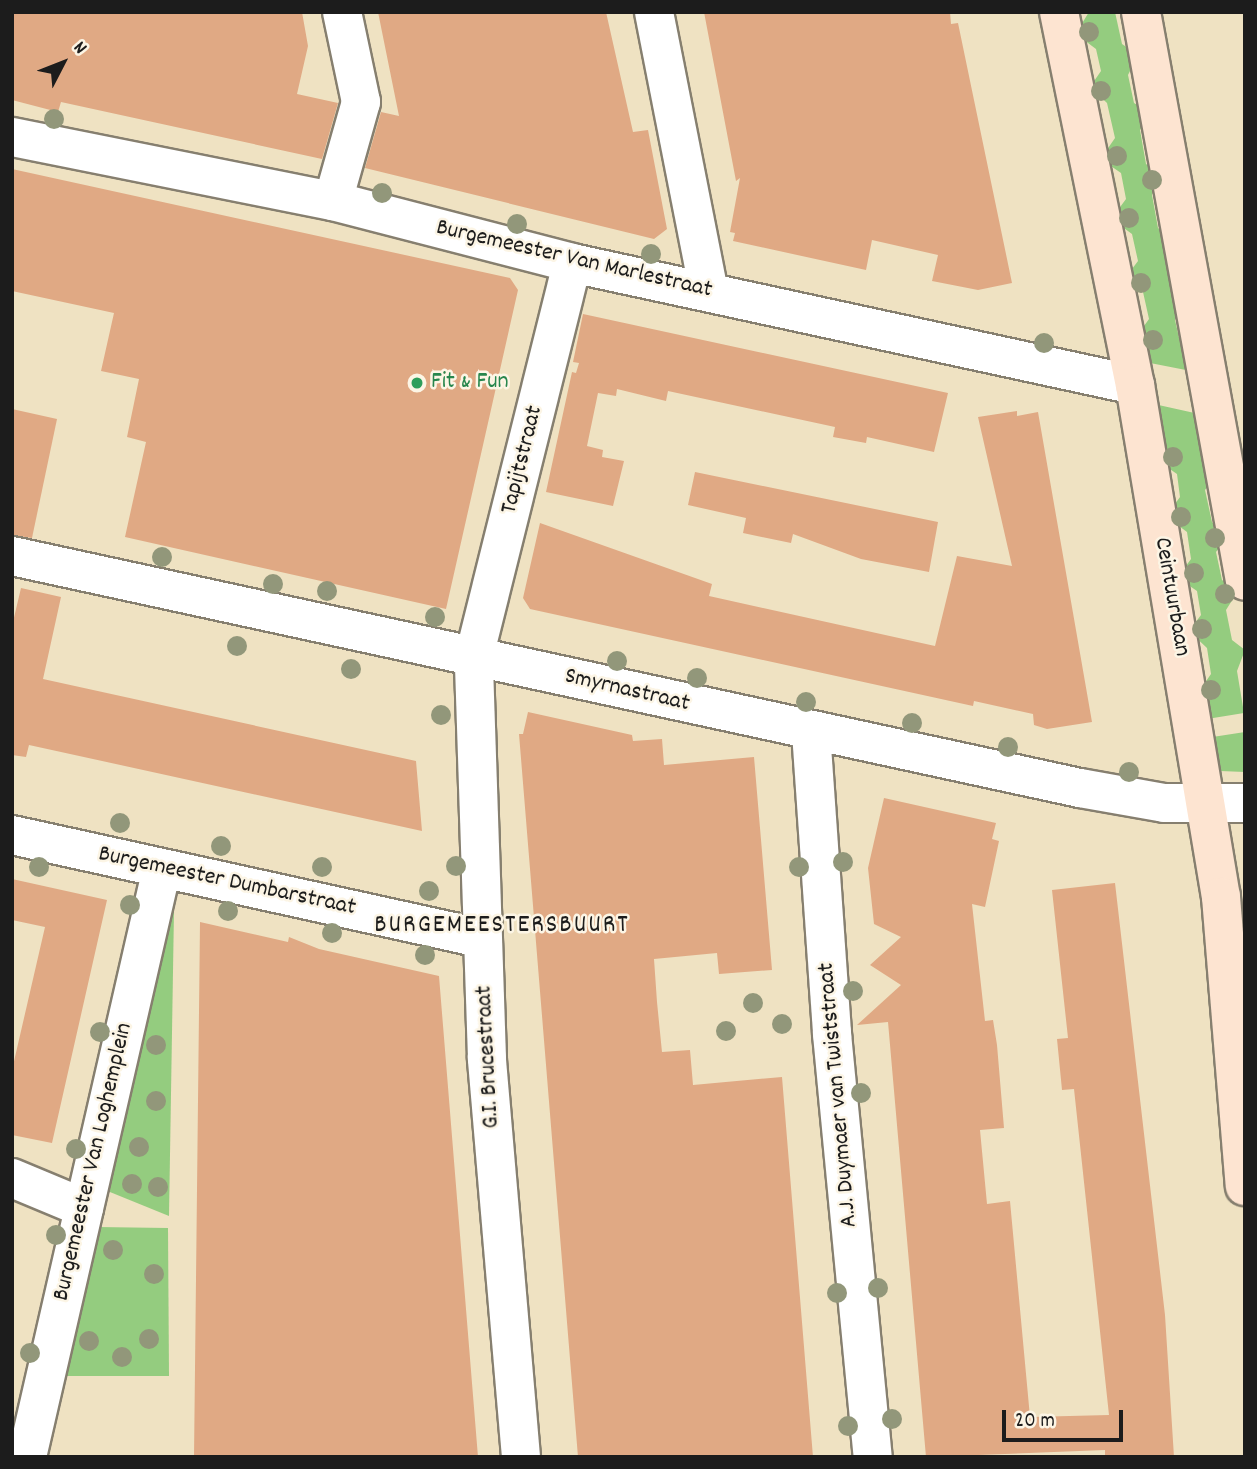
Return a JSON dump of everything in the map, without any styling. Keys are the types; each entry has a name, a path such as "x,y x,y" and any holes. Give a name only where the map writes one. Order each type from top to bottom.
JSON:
{"street":[{"path":"333,201 361,102 342,12"},
{"path":"654,12 709,292"},
{"name":"Ceintuurbaan","path":"1059,12 1135,385 1206,804 1233,897 1245,1186"},
{"path":"1141,12 1245,581"},
{"name":"Burgemeester Van Marlestraat","path":"12,137 333,201 572,263 1135,385"},
{"name":"Tapijtstraat","path":"474,657 572,263"},
{"name":"Smyrnastraat","path":"12,556 811,732 1080,788 1164,803 1245,803"},
{"name":"G.I. Brucestraat","path":"474,657 487,1058 521,1457"},
{"name":"A.J. Duymaer van Twiststraat","path":"811,732 832,1034 873,1457"},
{"name":"Burgemeester Dumbarstraat","path":"12,835 482,938"},
{"name":"Burgemeester Van Loghemplein","path":"27,1457 162,868"},
{"path":"12,1178 84,1208"}],"green space":[{"path":"1089,12 1115,12 1122,44 1138,55 1128,75 1134,103 1151,113 1140,130 1146,164 1161,174 1152,195 1158,228 1175,242 1164,254 1171,291 1185,300 1175,320 1181,346 1193,355 1196,372 1145,362 1139,333 1149,319 1143,292 1126,277 1138,261 1132,234 1117,223 1115,214 1126,199 1121,173 1105,162 1104,154 1115,138 1107,103 1090,87 1101,71 1096,49 1080,37 1078,30"},
{"path":"1154,404 1208,416 1216,475 1205,490 1212,522 1228,536 1216,552 1222,580 1238,591 1226,610 1232,640 1245,650 1237,671 1244,713 1207,719 1202,687 1211,674 1207,648 1189,631 1201,615 1197,591 1181,580 1180,574 1191,559 1187,532 1171,520 1169,512 1180,497 1177,474 1161,463"},
{"path":"1245,732 1245,772 1220,771 1206,738"},
{"path":"168,910 174,910 169,1216 105,1190"},
{"path":"97,1227 168,1228 169,1376 64,1376"}],"building":[{"path":"12,12 302,12 308,46 297,94 338,103 322,159 61,102 58,112 12,100"},
{"path":"378,12 606,12 633,132 648,130 667,229 654,239 365,168 381,112 399,116"},
{"path":"704,12 950,12 951,24 958,23 1012,283 978,290 932,281 938,255 872,240 866,270 733,241 735,233 730,232 740,178 736,181"},
{"path":"12,169 510,278 518,290 446,609 125,537 146,442 127,437 139,379 101,371 114,313 12,291"},
{"path":"583,314 948,393 934,452 867,437 866,443 833,437 835,427 668,391 666,401 617,389 616,396 598,393 587,446 603,450 602,457 624,461 613,506 546,492 572,372 576,373 579,363 573,362"},
{"path":"12,409 57,419 32,538 12,535"},
{"path":"1017,411 1017,416 1038,412 1092,722 1047,729 1034,725 1033,714 974,701 973,706 530,609 523,598 540,523 712,584 709,596 935,646 957,556 1012,566 978,417"},
{"path":"695,472 938,522 929,572 861,559 793,534 791,543 743,533 746,518 688,505"},
{"path":"21,588 61,597 43,679 416,761 422,831 29,745 26,757 12,755 12,626"},
{"path":"528,712 632,735 633,741 662,739 664,765 754,757 772,970 719,974 717,953 654,959 657,1002 662,1052 690,1050 693,1085 782,1077 813,1457 578,1457 519,734 523,734"},
{"path":"884,798 996,823 992,839 999,841 985,907 972,904 985,1021 993,1020 997,1045 1004,1128 980,1130 987,1204 1010,1201 1030,1417 1109,1415 1074,1089 1062,1090 1057,1039 1068,1038 1052,890 1115,883 1165,1315 1174,1457 1105,1457 1105,1450 926,1457 888,1022 857,1025 901,985 870,965 901,937 874,924 868,868"},
{"path":"12,879 107,900 52,1143 12,1135 12,1070 45,927 12,920"},
{"path":"200,922 288,942 289,937 319,949 439,976 478,1457 194,1457"}],"place":[{"name":"Fit & Fun","path":"417,383"}],"district":[{"name":"BURGEMEESTERSBUURT","path":"502,926"}]}
